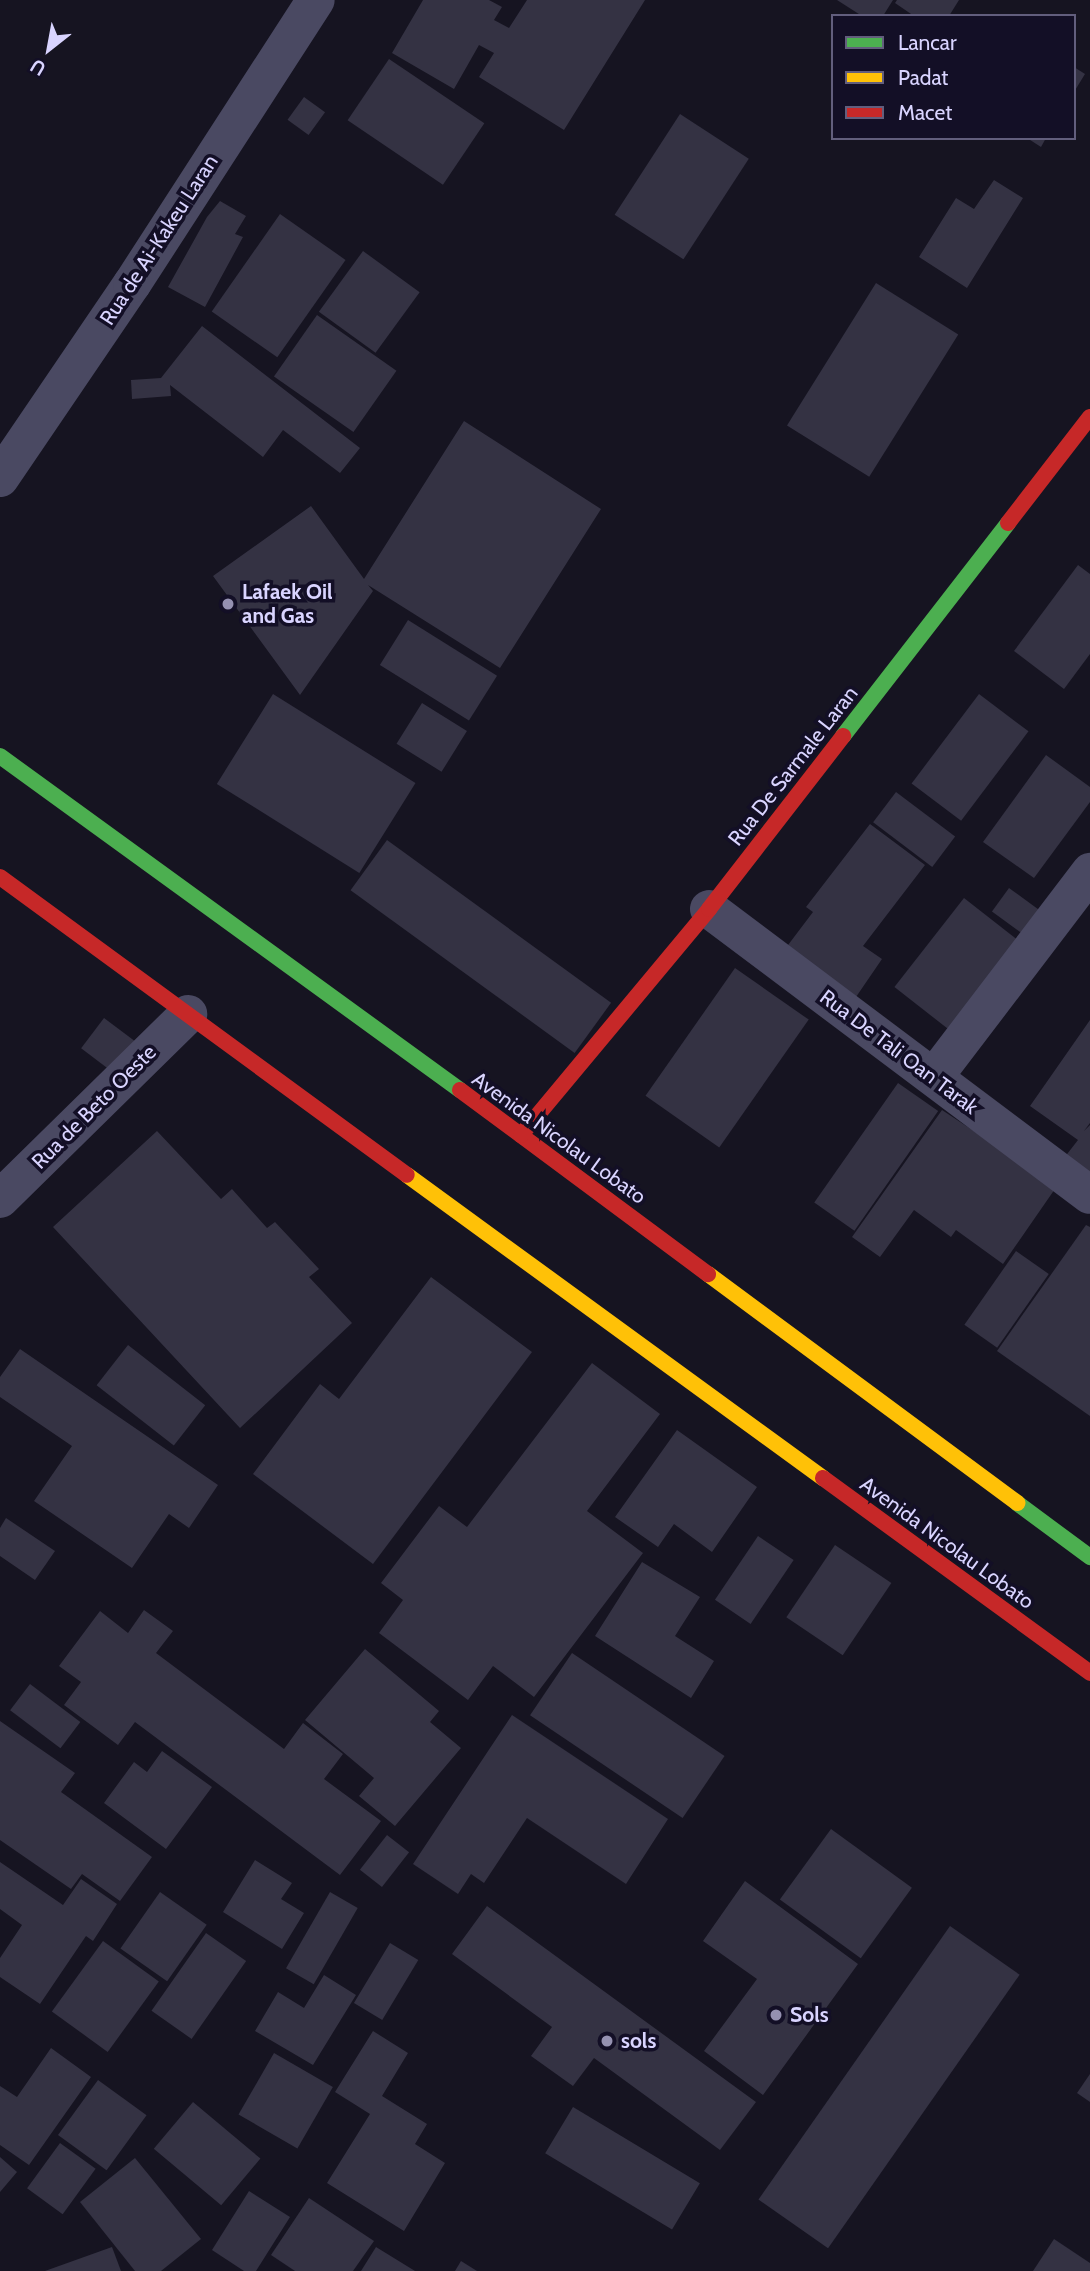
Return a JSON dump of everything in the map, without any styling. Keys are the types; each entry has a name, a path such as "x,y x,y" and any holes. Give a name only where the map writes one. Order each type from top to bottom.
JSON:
{"main road":[{"name":"Rua De Sarmale Laran","path":"521,1135 709,909 1090,417"},
{"name":"Avenida Nicolau Lobato","path":"0,756 521,1135 1090,1557"},
{"name":"Avenida Nicolau Lobato","path":"0,877 1090,1672"}],"street":[{"name":"Rua de Ai-Kakeu Laran","path":"0,478 132,284 316,0"},
{"path":"934,1077 1090,872"},
{"name":"Rua De Tali Oan Tarak","path":"709,909 1090,1195"},
{"name":"Rua de Beto Oeste","path":"0,1199 188,1014"}],"building":[{"path":"423,0 489,0 502,7 494,20 509,28 527,0 645,0 564,130 479,77 494,53 479,45 454,89 392,53"},
{"path":"837,0 893,0 884,14 859,14"},
{"path":"897,0 959,0 950,14 911,14 895,3"},
{"path":"389,59 484,123 443,185 348,120"},
{"path":"1076,68 1085,74 1076,89"},
{"path":"304,97 325,112 309,135 288,120"},
{"path":"680,114 749,159 683,259 615,215"},
{"path":"1030,140 1045,140 1041,147"},
{"path":"994,180 1023,198 967,288 919,257 956,198 974,209"},
{"path":"220,201 246,216 235,234 243,237 205,307 168,287 207,217"},
{"path":"280,214 346,260 277,357 212,311"},
{"path":"363,251 420,292 376,353 319,312"},
{"path":"876,283 958,334 869,477 787,425"},
{"path":"317,315 396,371 353,432 274,376"},
{"path":"202,326 360,448 340,473 283,430 263,457 170,385 171,396 132,399 131,380 161,378"},
{"path":"464,421 601,509 500,668 368,585 373,591 300,695 213,576 311,506 364,579"},
{"path":"1078,565 1090,574 1090,654 1064,689 1014,651"},
{"path":"408,620 497,676 469,721 380,665"},
{"path":"273,694 415,783 359,873 217,784"},
{"path":"979,694 1029,731 961,821 912,783"},
{"path":"422,703 467,731 442,772 397,744"},
{"path":"1046,755 1090,787 1090,802 1034,878 983,842"},
{"path":"896,792 955,837 932,867 873,822"},
{"path":"870,824 925,865 863,946 882,959 856,997 785,949 813,912 806,907"},
{"path":"387,840 611,1003 575,1053 351,890"},
{"path":"1009,888 1043,913 1026,936 992,911"},
{"path":"964,898 1020,942 950,1031 894,987"},
{"path":"735,968 809,1020 719,1147 646,1096"},
{"path":"104,1018 134,1041 111,1071 81,1048"},
{"path":"1090,1020 1090,1123 1084,1131 1090,1125 1090,1179 1064,1158 1078,1140 1030,1106"},
{"path":"898,1083 938,1111 854,1231 814,1203"},
{"path":"942,1110 1057,1186 1003,1264 956,1230 951,1237 914,1210 880,1257 852,1237"},
{"path":"157,1131 221,1199 232,1189 267,1228 275,1222 319,1269 309,1277 352,1323 240,1428 53,1227"},
{"path":"1086,1225 1090,1227 1090,1416 997,1351"},
{"path":"1016,1251 1049,1274 997,1348 964,1325"},
{"path":"431,1277 532,1352 373,1564 253,1474 320,1384 339,1399"},
{"path":"128,1345 205,1405 174,1446 97,1385"},
{"path":"20,1349 218,1485 189,1528 169,1514 132,1568 34,1501 72,1446 0,1397 0,1377"},
{"path":"592,1363 660,1414 587,1511 643,1553 534,1697 493,1666 468,1700 379,1633 403,1600 381,1583 439,1506 467,1527"},
{"path":"677,1430 757,1487 712,1552 674,1524 658,1547 615,1517"},
{"path":"6,1518 55,1551 35,1580 0,1556 0,1528"},
{"path":"758,1536 794,1560 751,1624 715,1600"},
{"path":"835,1545 891,1583 843,1655 786,1617"},
{"path":"642,1562 700,1597 675,1636 714,1661 691,1698 595,1636"},
{"path":"144,1610 173,1631 156,1653 284,1749 303,1723 343,1754 324,1779 381,1821 340,1875 135,1722 118,1745 64,1705 81,1682 59,1666 100,1611 128,1633"},
{"path":"365,1649 439,1711 430,1722 461,1748 395,1826 359,1796 374,1778 305,1720"},
{"path":"572,1653 725,1756 683,1818 530,1715"},
{"path":"30,1684 80,1722 60,1748 10,1710"},
{"path":"512,1715 668,1819 626,1884 527,1818 484,1883 471,1874 458,1894 413,1864"},
{"path":"0,1721 75,1773 61,1792 152,1857 120,1901 82,1874 71,1889 0,1840"},
{"path":"162,1751 212,1787 166,1849 104,1803 134,1762 147,1772"},
{"path":"831,1829 912,1888 861,1958 780,1899"},
{"path":"387,1835 409,1852 382,1887 360,1870"},
{"path":"255,1860 292,1883 281,1899 304,1913 282,1949 223,1912"},
{"path":"0,1862 63,1905 81,1879 117,1904 93,1941 86,1936 40,2004 0,1977 0,1958 22,1925 0,1909"},
{"name":"Sols","path":"745,1881 858,1964 763,2095 704,2051 757,1979 703,1941"},
{"path":"160,1892 207,1925 167,1981 120,1949"},
{"path":"330,1892 358,1908 314,1984 286,1968"},
{"name":"sols","path":"487,1906 756,2102 720,2150 594,2058 573,2086 531,2056 552,2027 452,1954"},
{"path":"950,1926 1020,1975 828,2248 758,2200"},
{"path":"206,1933 246,1961 192,2039 152,2011"},
{"path":"103,1941 159,1982 108,2052 52,2011"},
{"path":"390,1943 418,1960 382,2020 354,2003"},
{"path":"324,1975 356,1995 313,2065 255,2031 278,1992 304,2008"},
{"path":"373,2031 408,2053 382,2096 427,2124 415,2144 445,2163 404,2231 327,2183 370,2114 335,2092"},
{"path":"51,2048 91,2077 29,2165 0,2145 0,2086 17,2097"},
{"path":"274,2053 333,2087 297,2148 238,2114"},
{"path":"1090,2074 1090,2102 1077,2093"},
{"path":"98,2080 147,2115 107,2170 58,2135"},
{"path":"193,2102 260,2159 221,2205 154,2149"},
{"path":"573,2107 700,2183 672,2230 545,2153"},
{"path":"60,2143 96,2169 63,2214 27,2188"},
{"path":"0,2157 17,2172 0,2192"},
{"path":"135,2158 201,2239 161,2271 135,2271 80,2202"},
{"path":"249,2191 290,2217 256,2271 244,2271 212,2250"},
{"path":"309,2198 374,2241 353,2271 295,2271 271,2255"},
{"path":"1054,2239 1090,2263 1090,2271 1033,2271"},
{"path":"112,2247 121,2271 45,2271"},
{"path":"376,2247 415,2271 361,2271"},
{"path":"461,2261 477,2271 455,2271"}],"traffic: fast":[{"path":"843,736 1008,523"},
{"path":"0,756 460,1090"},
{"path":"1017,1503 1090,1557"}],"traffic: slow":[{"path":"407,1175 823,1478"},
{"path":"708,1274 1017,1503"}],"traffic: jam":[{"path":"1008,523 1090,417"},
{"path":"521,1135 709,909 843,736"},
{"path":"0,877 407,1175"},
{"path":"460,1090 708,1274"},
{"path":"823,1478 1090,1673"}],"place":[{"name":"Lafaek Oil and Gas","path":"228,604"},
{"name":"Sols","path":"776,2015"},
{"name":"sols","path":"607,2041"}]}
